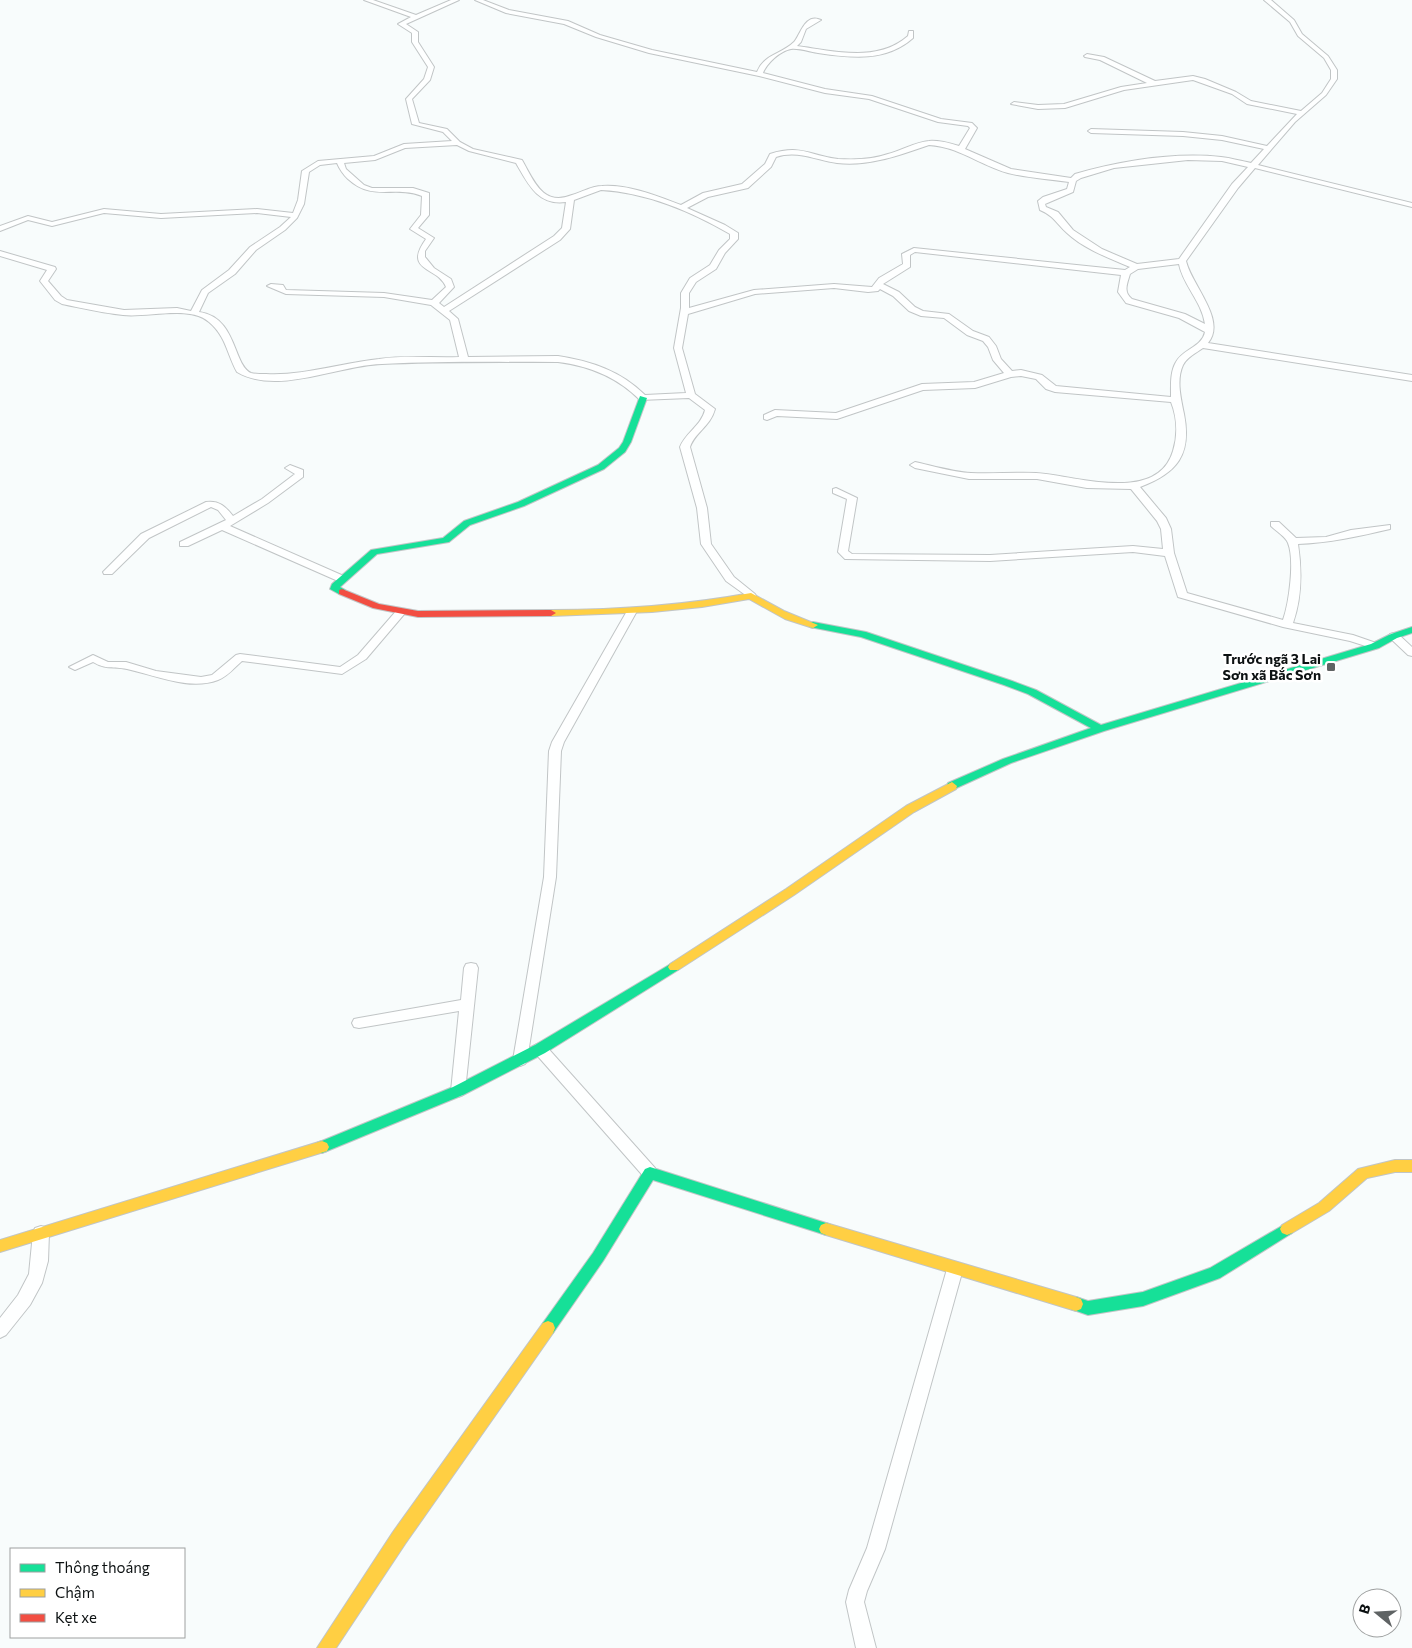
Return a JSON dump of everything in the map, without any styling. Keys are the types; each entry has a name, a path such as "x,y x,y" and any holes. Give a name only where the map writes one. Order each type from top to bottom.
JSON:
{"street":[{"path":"367,0 416,17"},
{"path":"456,0 402,25 415,32 415,42 432,69 427,80 409,99 414,123 445,130 458,143 471,150 519,162 526,176 541,194 556,200 570,199 590,190 616,188 682,208 730,230 735,236 713,267 693,280 684,293 684,312 678,348 690,395"},
{"path":"478,0 508,12 566,22 598,36 651,52 759,74 825,91 876,98 940,121 970,124 974,128 964,146 960,149"},
{"path":"684,312 754,292 834,286 868,290 875,289 882,280 907,265 906,254 914,250 1126,273 1136,267 1182,260 1235,186 1302,113 1330,86 1334,79 1334,70 1326,57 1300,35 1292,21 1267,0"},
{"path":"759,74 760,69 774,56 798,42 805,25 818,20"},
{"path":"791,47 872,56 902,45 911,37 911,32"},
{"path":"1086,56 1102,58 1153,83"},
{"path":"1014,104 1046,107 1065,106 1123,88 1199,79 1234,93 1249,103 1302,113"},
{"path":"1090,131 1183,134 1222,138 1269,148"},
{"path":"682,208 706,195 745,186 768,165 773,156 782,153 804,152 832,160 867,160 896,155 928,142 946,144 960,149 1009,171 1073,180"},
{"path":"194,312 199,297 203,292 231,273 250,251 283,227 295,215 299,208 308,168 318,163 375,158 404,146 458,143"},
{"path":"1136,267 1099,251 1070,232 1054,214 1040,205 1046,199 1070,190 1073,180 1078,176 1113,166 1188,158 1222,159 1412,205"},
{"path":"340,162 343,170 361,187 372,190 413,190 426,195 424,217 414,229 430,238 421,251 421,257 431,270 448,282 450,287 434,303"},
{"path":"445,310 557,238 566,230 570,199"},
{"path":"0,229 27,218 35,218 43,223 52,224 104,211 161,216 252,211 295,215"},
{"path":"0,253 52,269 44,281 58,298 65,302 124,313 194,312 212,320 225,333 240,370 250,376 296,377 380,361 572,361 604,370 620,378 634,387 643,398"},
{"path":"1182,260 1186,274 1205,311 1210,327 1208,338 1203,345"},
{"path":"1126,273 1121,293 1122,297 1189,319 1210,331"},
{"path":"879,285 896,294 912,310 946,316 970,333 986,339 992,346 997,360 1010,374"},
{"path":"271,286 280,287 282,291 286,292 390,295 434,303 445,310 456,323 464,360"},
{"path":"915,465 969,476 1036,476 1077,484 1134,486 1167,470 1175,458 1181,438 1180,409 1175,400 1176,377 1180,362 1195,348 1203,345 1412,378"},
{"path":"766,417 782,413 838,416 922,387 975,385 1010,374 1039,377 1049,387 1055,389 1150,396 1175,400"},
{"path":"643,398 690,395 710,409 708,418 702,428 686,442 685,447 702,508 706,544 730,579 750,596 773,610 803,623 863,634 1032,692 1100,729"},
{"path":"643,398 627,442 622,450 601,467 521,504 467,522 446,540 374,552 342,579 335,586 335,589 376,606 401,612 540,614 632,611 726,601 750,596"},
{"path":"184,544 232,521 265,501 300,475 300,472 290,468"},
{"path":"1134,486 1162,520 1166,530 1169,554 1182,595 1287,625 1353,638 1375,646"},
{"path":"836,491 852,498 843,552 849,557 990,558 1132,549 1169,554"},
{"path":"108,572 145,536 210,504 218,505 222,508 232,521"},
{"path":"1275,524 1293,541 1297,572 1292,612 1287,625"},
{"path":"222,526 342,579"},
{"path":"1293,541 1328,540 1351,532 1386,527"},
{"path":"520,1060 550,877 555,751 558,742 632,611"},
{"path":"75,667 93,658 106,665 126,665 154,674 201,682 216,677 240,657 342,671 362,656 401,612"},
{"path":"0,1246 331,1144 458,1091 540,1049 642,988 790,892 896,818 933,796 1007,761 1100,729 1375,646 1394,636 1412,630"},
{"path":"1394,636 1412,653"},
{"path":"458,1091 471,968"},
{"path":"359,1023 468,1004"},
{"path":"540,1049 650,1173 955,1269 1088,1308 1143,1299 1215,1273 1324,1207 1363,1173 1395,1166 1412,1166"},
{"path":"326,1648 399,1538 473,1436 598,1256 650,1173"},
{"path":"0,1330 26,1297 36,1280 40,1264 41,1233"},
{"path":"866,1648 855,1602 858,1590 876,1549 955,1269"}],"traffic: fast":[{"path":"342,592 335,589 335,586 374,552 446,540 467,523 521,504 601,467 622,450 627,442 643,398"},
{"path":"813,625 863,634 1008,683 1032,692 1100,729"},
{"path":"952,786 1007,761 1100,729 1375,646 1394,636 1412,630"},
{"path":"322,1147 458,1091 540,1049 674,967"},
{"path":"548,1328 598,1257 650,1173 826,1229"},
{"path":"1076,1304 1088,1308 1143,1299 1215,1273 1287,1229"}],"traffic: slow":[{"path":"551,613 652,609 702,604 751,596 789,617 813,625"},
{"path":"674,967 790,892 910,809 952,786"},
{"path":"0,1246 322,1147"},
{"path":"1287,1229 1324,1207 1363,1173 1395,1166 1412,1166"},
{"path":"826,1229 1076,1304"},
{"path":"326,1648 399,1538 548,1328"}],"traffic: jam":[{"path":"342,592 376,606 418,614 551,613"}],"place":[{"name":"Trước ngã 3 Lai Sơn xã Bắc Sơn","path":"1331,667"}]}
